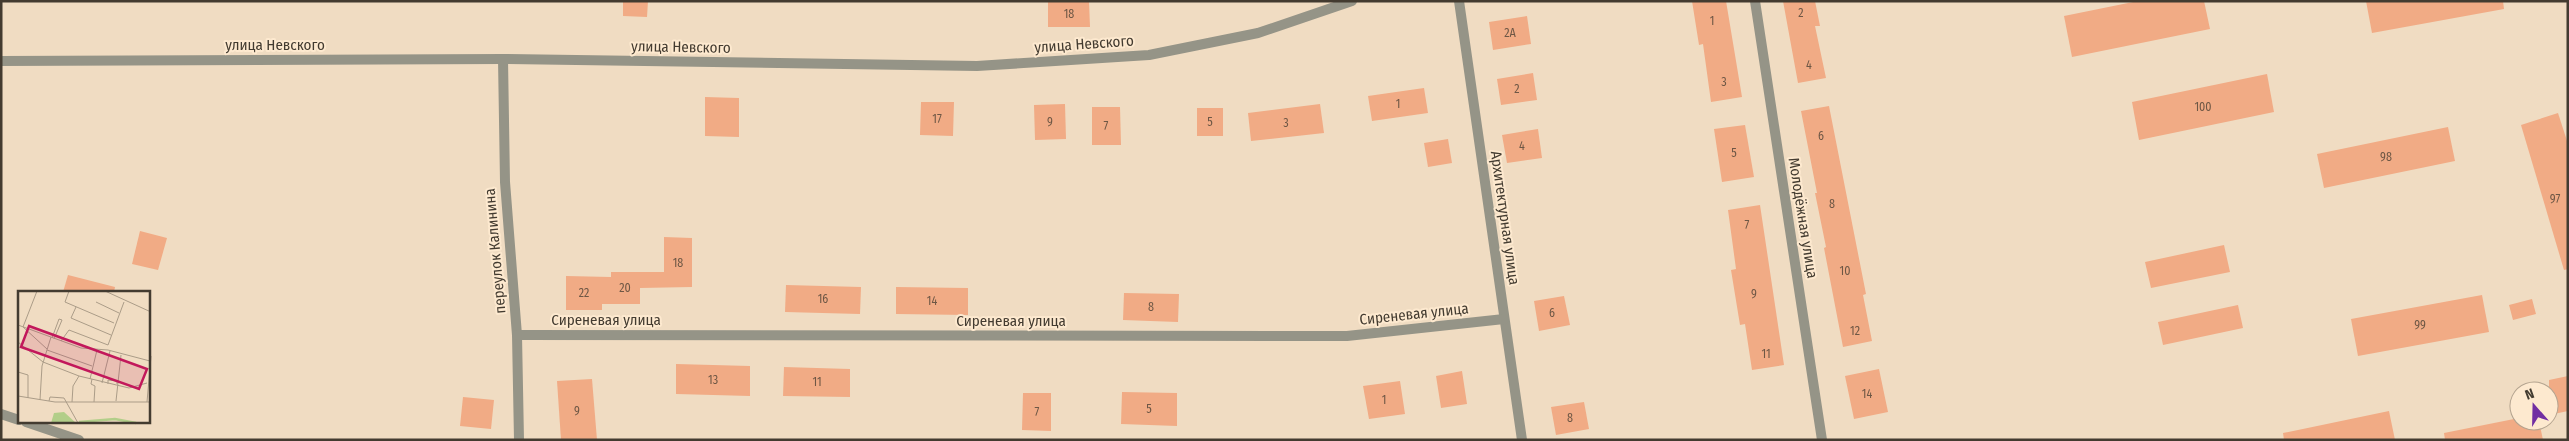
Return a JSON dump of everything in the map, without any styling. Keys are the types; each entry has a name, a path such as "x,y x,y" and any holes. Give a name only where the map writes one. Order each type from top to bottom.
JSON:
{"street":[{"name":"улица Невского","path":"1,61 503,59 977,66 1149,55 1258,33 1352,1"},
{"name":"Архитектурная улица","path":"1459,1 1522,440"},
{"name":"Молодёжная улица","path":"1755,1 1822,440"},
{"name":"переулок Калинина","path":"503,59 505,182 517,335 519,440"},
{"name":"Сиреневая улица","path":"517,335 1347,336 1504,319"},
{"path":"1,414 18,420"},
{"path":"32,424 79,440"}],"building":[{"path":"623,1 648,1 647,17 623,16"},
{"path":"1048,1 1089,1 1090,27 1048,27"},
{"path":"1692,1 1726,1 1742,97 1711,102 1703,44 1699,45"},
{"path":"1783,1 1815,1 1820,26 1815,26 1826,78 1798,83"},
{"path":"2138,1 2204,1 2210,29 2072,57 2064,16"},
{"path":"2366,1 2503,1 2504,9 2372,33"},
{"path":"1527,16 1531,44 1493,50 1489,22"},
{"path":"1533,73 1537,100 1501,105 1497,79"},
{"path":"2267,74 2274,112 2139,140 2132,102"},
{"path":"1424,88 1428,113 1372,121 1368,96"},
{"path":"705,97 739,98 739,137 705,136"},
{"path":"921,102 954,102 953,136 920,135"},
{"path":"1065,104 1066,139 1035,140 1034,105"},
{"path":"1320,104 1324,133 1251,141 1248,113"},
{"path":"1829,106 1866,294 1863,295 1872,341 1843,347 1801,111"},
{"path":"1092,107 1120,107 1121,145 1092,145"},
{"path":"1197,108 1223,108 1223,136 1197,136"},
{"path":"2558,113 2568,144 2568,269 2564,270 2521,125"},
{"path":"1745,125 1754,177 1722,182 1714,129"},
{"path":"2448,127 2455,161 2324,188 2317,154"},
{"path":"1538,129 1542,158 1507,163 1502,135"},
{"path":"1448,139 1452,163 1428,167 1424,143"},
{"path":"1760,205 1784,365 1752,370 1745,324 1740,325 1731,270 1736,269 1728,210"},
{"path":"140,231 167,238 158,270 132,264"},
{"path":"664,237 692,238 692,287 640,288 640,304 602,304 602,310 566,310 566,276 611,277 611,272 664,272"},
{"path":"2224,245 2230,272 2151,288 2145,262"},
{"path":"68,275 115,287 114,291 63,291"},
{"path":"786,285 861,287 860,314 785,312"},
{"path":"896,287 968,288 968,315 896,314"},
{"path":"1124,293 1179,294 1178,322 1123,320"},
{"path":"2482,295 2489,332 2358,356 2351,319"},
{"path":"1564,296 1570,325 1539,331 1534,301"},
{"path":"2532,299 2536,314 2513,320 2509,305"},
{"path":"2238,305 2243,328 2163,345 2158,322"},
{"path":"676,364 750,366 750,396 676,394"},
{"path":"784,367 850,369 850,397 783,396"},
{"path":"1879,369 1888,412 1854,419 1845,376"},
{"path":"1462,371 1467,404 1441,408 1436,376"},
{"path":"2568,376 2568,411 2559,413 2559,381 2549,380"},
{"path":"592,379 597,440 561,440 557,381"},
{"path":"1400,381 1405,414 1369,419 1363,386"},
{"path":"1122,392 1177,393 1177,426 1121,424"},
{"path":"1023,393 1051,393 1051,431 1022,430"},
{"path":"463,397 494,400 491,429 460,426"},
{"path":"1584,402 1589,429 1556,435 1551,407"},
{"path":"2389,411 2395,440 2284,440 2283,433"},
{"path":"2509,420 2509,431 2541,431 2543,440 2445,440 2444,433"}]}
